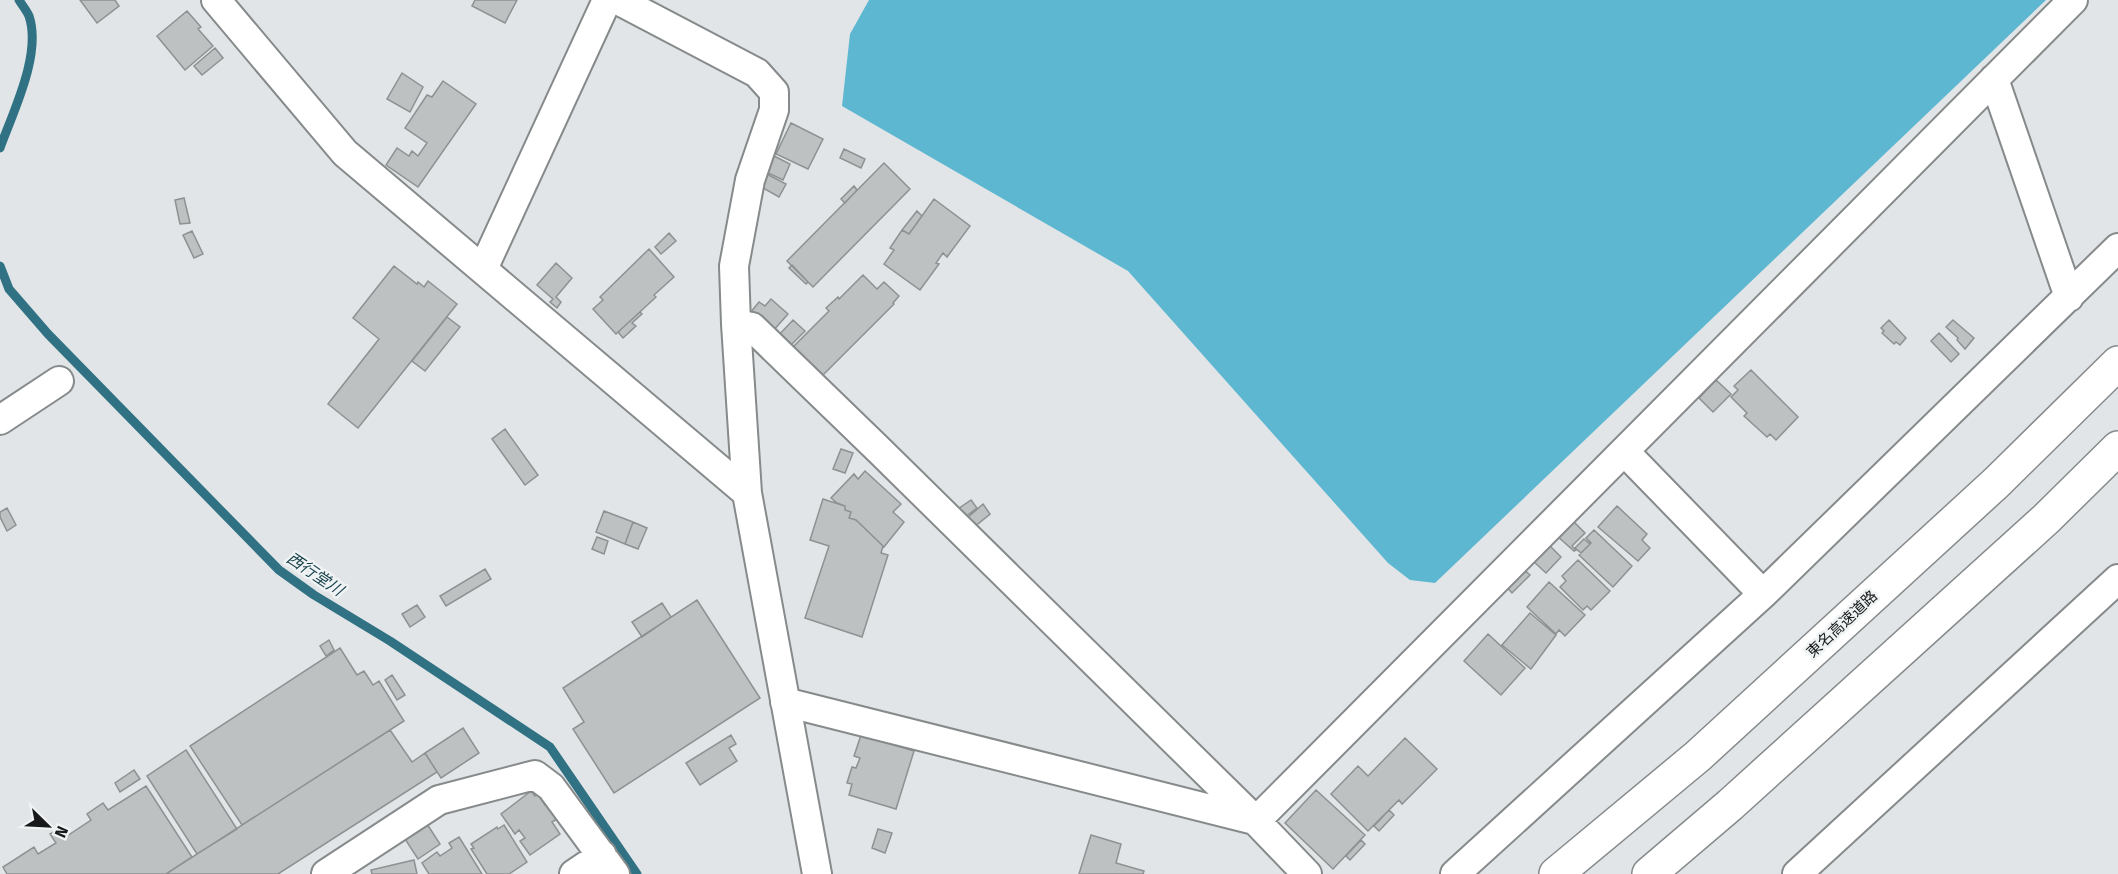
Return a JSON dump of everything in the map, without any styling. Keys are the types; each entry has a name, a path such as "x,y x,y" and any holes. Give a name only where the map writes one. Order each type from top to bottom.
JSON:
{"highway":[{"name":"東名高速道路","path":"1556,874 1707,748 1995,483 2118,363"},
{"path":"1649,874 1730,805 2046,519 2118,448"}],"street":[{"path":"216,0 345,153 747,493"},
{"path":"483,269 607,0"},
{"path":"618,0 757,73 774,92 774,110 750,180 734,266 736,324 747,493 817,874"},
{"path":"1256,821 2073,0"},
{"path":"1994,80 2069,297"},
{"path":"1455,874 1763,594 2118,248"},
{"path":"736,324 752,327 1256,821 1307,874"},
{"path":"0,420 59,381"},
{"path":"1624,451 1763,594"},
{"path":"1797,874 2118,579"},
{"path":"785,702 1256,821"},
{"path":"326,874 439,801 535,775 551,786 608,865 574,874"}],"shaded area":[{"path":"869,0 2046,0 1435,583 1410,580 1388,563 1128,271 842,106 850,34"}],"building":[{"path":"80,0 115,0 119,6 97,23"},
{"path":"475,0 517,0 505,23 472,6"},
{"path":"187,11 201,27 198,29 213,46 185,70 157,36"},
{"path":"215,48 223,58 202,75 194,66"},
{"path":"402,73 423,87 410,112 387,99"},
{"path":"443,81 476,104 418,187 386,165 397,148 409,156 412,151 418,156 427,143 405,128 427,95 432,97"},
{"path":"791,123 823,139 808,169 776,154"},
{"path":"844,149 865,159 861,168 840,158"},
{"path":"770,154 790,164 783,180 762,170"},
{"path":"884,163 910,189 813,287 787,261"},
{"path":"765,173 786,184 779,197 758,185"},
{"path":"854,186 857,190 845,203 841,199"},
{"path":"184,198 190,223 180,224 175,200"},
{"path":"934,199 970,226 947,257 943,253 936,263 939,264 920,290 884,264 894,250 890,248 902,230 909,234"},
{"path":"917,211 922,216 909,234 902,230"},
{"path":"192,231 203,254 194,258 183,235"},
{"path":"669,233 676,241 661,254 655,247"},
{"path":"649,249 674,277 616,334 593,309 603,300 600,297"},
{"path":"556,263 572,278 556,297 561,302 557,308 550,302 553,299 537,285"},
{"path":"792,265 808,282 806,284 789,268"},
{"path":"394,266 417,284 418,282 424,287 428,281 457,304 358,428 328,404 379,339 353,318"},
{"path":"863,275 877,289 884,282 899,296 894,304 822,376 793,347 829,311 826,308 838,297 839,299"},
{"path":"771,299 788,314 772,332 750,313 759,302 765,306"},
{"path":"640,312 642,314 632,323 636,326 623,338 618,332"},
{"path":"447,317 460,327 425,371 412,361"},
{"path":"793,320 805,331 788,348 777,337"},
{"path":"1889,320 1906,338 1900,345 1896,342 1894,344 1882,333 1884,331 1881,328"},
{"path":"1953,320 1974,338 1965,349 1957,340 1958,338 1946,327"},
{"path":"1939,333 1959,354 1951,362 1931,341"},
{"path":"1751,370 1798,417 1776,440 1770,434 1767,437 1744,416 1747,413 1731,397 1738,390 1734,386"},
{"path":"1716,380 1731,394 1713,412 1699,398"},
{"path":"505,429 538,475 525,485 492,439"},
{"path":"841,449 853,453 845,473 833,469"},
{"path":"865,471 901,504 893,512 904,522 884,547 856,520 849,518 851,512 845,510 845,506 831,498 854,474 858,479"},
{"path":"823,499 845,506 845,510 851,512 849,518 856,520 883,546 881,553 888,555 862,637 805,618 829,546 810,540"},
{"path":"971,500 977,508 964,518 958,509"},
{"path":"983,504 990,514 973,528 966,519"},
{"path":"1617,506 1647,534 1642,540 1650,548 1638,561 1598,527"},
{"path":"7,508 16,525 7,531 0,512"},
{"path":"604,511 633,522 625,544 596,532"},
{"path":"1571,519 1585,533 1572,546 1576,550 1574,551 1556,535"},
{"path":"633,522 647,528 638,549 625,544"},
{"path":"1594,530 1632,566 1613,587 1579,555 1591,543 1586,538"},
{"path":"597,537 608,541 604,554 592,549"},
{"path":"1584,539 1590,544 1581,553 1575,548"},
{"path":"1547,543 1561,557 1546,573 1532,560"},
{"path":"1578,560 1610,591 1591,610 1587,606 1583,610 1560,587 1566,581 1562,576"},
{"path":"1522,568 1530,575 1512,593 1505,585"},
{"path":"485,569 491,579 446,606 440,596"},
{"path":"1549,582 1585,615 1565,636 1559,630 1556,634 1527,607"},
{"path":"697,600 760,698 614,793 573,729 584,722 563,688"},
{"path":"662,603 671,617 642,637 632,622"},
{"path":"417,605 425,617 410,627 402,614"},
{"path":"1530,613 1556,635 1531,669 1502,645"},
{"path":"1488,634 1525,668 1501,695 1464,661"},
{"path":"329,640 334,650 326,656 320,646"},
{"path":"340,648 357,675 364,671 373,685 379,681 404,721 242,825 190,746"},
{"path":"392,675 405,695 397,700 385,680"},
{"path":"463,728 479,753 441,778 425,753"},
{"path":"390,730 412,762 425,753 437,772 278,874 166,874"},
{"path":"731,735 736,744 729,748 737,761 700,785 686,763"},
{"path":"861,735 914,751 896,809 849,795 852,784 847,783 852,767 856,768 860,758 854,756"},
{"path":"1405,738 1437,769 1402,804 1399,800 1368,831 1331,794 1358,766 1368,776"},
{"path":"186,750 237,829 197,854 147,776"},
{"path":"134,770 140,779 120,792 115,783"},
{"path":"146,786 192,857 166,874 7,874 3,867 34,847 38,854 56,843 50,834 62,827 67,836 91,820 87,814 103,803 108,810"},
{"path":"1316,790 1365,835 1333,869 1285,823"},
{"path":"531,791 535,796 538,794 545,805 547,804 557,819 552,822 560,834 530,855 520,841 525,838 519,830 515,834 501,814"},
{"path":"1389,810 1394,815 1379,831 1374,826"},
{"path":"427,824 440,844 418,859 405,839"},
{"path":"504,825 527,862 509,874 487,874 471,849 474,848 471,844"},
{"path":"878,829 892,833 885,853 872,848"},
{"path":"1091,835 1121,844 1116,863 1144,871 1143,874 1079,874"},
{"path":"459,837 482,874 429,874 422,863 437,852 440,856 452,848 449,843"},
{"path":"1361,840 1365,844 1350,860 1346,856"},
{"path":"414,860 417,874 372,874 371,870"}],"waterway":[{"name":"西行堂川","path":"0,148 24,83 32,48 29,16 19,0"},
{"name":"西行堂川","path":"0,266 9,289 48,334 279,570 550,747 637,874"}]}
